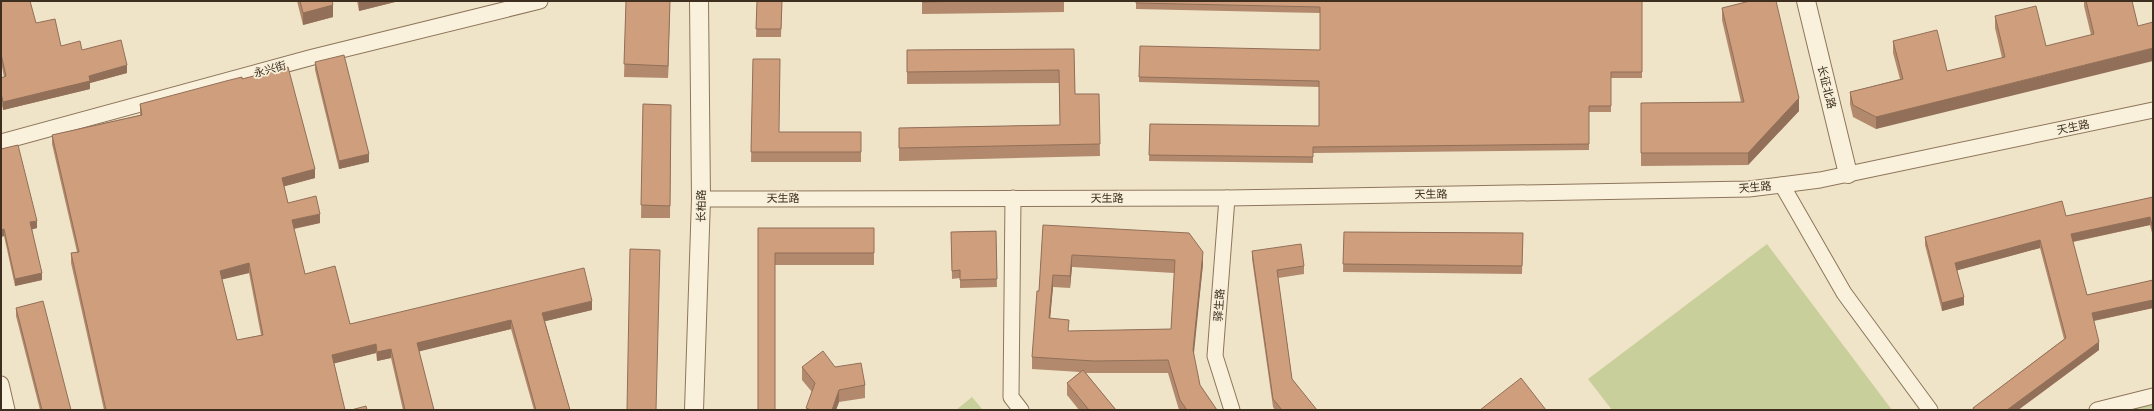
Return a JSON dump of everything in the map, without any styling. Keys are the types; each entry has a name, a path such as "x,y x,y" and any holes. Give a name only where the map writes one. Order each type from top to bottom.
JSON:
{"street":[{"name":"永兴街","path":"1,142 313,57 540,1"},
{"name":"长柏路","path":"694,410 701,199 700,1"},
{"name":"长征北路","path":"1806,1 1848,174"},
{"name":"天生路","path":"701,199 1227,198 1749,189 1848,174 2153,110"},
{"path":"1782,185 1844,293 1930,410"},
{"path":"1013,198 1011,397 1021,410"},
{"name":"驿生路","path":"1227,198 1216,356 1232,410"},
{"path":"1,384 7,410"},
{"path":"2097,410 2153,396"}],"green space":[{"path":"1767,244 1892,410 1612,410 1588,379"},
{"path":"2153,390 2153,410 2126,410"},
{"path":"972,397 983,410 956,410"}],"building":[{"path":"1,1 30,1 36,23 55,19 61,46 80,41 82,50 121,40 127,65 89,76 90,81 3,102 1,93 1,78 6,76 1,54"},
{"path":"300,1 332,1 333,5 303,13"},
{"path":"626,1 670,1 668,66 624,64"},
{"path":"757,1 782,1 781,29 756,29"},
{"path":"922,1 965,1 922,2"},
{"path":"1136,1 1642,1 1642,72 1611,72 1611,106 1589,106 1589,144 1313,147 1313,157 1149,155 1150,124 1319,126 1319,81 1139,77 1140,46 1320,50 1320,7 1136,3"},
{"path":"1750,1 1776,1 1799,98 1748,153 1641,153 1641,103 1744,102 1722,8"},
{"path":"2086,1 2132,1 2138,26 2153,22 2153,48 1876,117 1853,105 1850,92 1903,79 1893,41 1937,30 1947,71 2005,57 1995,16 2036,6 2046,46 2094,34"},
{"path":"1074,49 1075,94 1099,94 1100,144 899,148 899,128 1060,125 1059,70 907,72 907,50"},
{"path":"344,55 369,154 339,161 315,62"},
{"path":"753,59 780,59 779,132 861,132 861,152 751,152"},
{"path":"288,67 315,169 282,178 288,203 316,196 320,214 292,220 305,274 335,266 350,324 584,268 592,301 542,313 570,410 536,410 511,320 417,343 434,410 405,410 391,349 377,352 376,344 332,355 345,410 106,410 71,253 79,252 52,135 142,115 140,104 242,77 242,79","holes":["249,263 263,335 237,340 220,271"]},
{"path":"643,104 671,105 670,206 641,205"},
{"path":"18,145 37,221 30,222 42,273 15,279 4,229 1,230 1,149"},
{"path":"2153,197 2153,229 2150,217 2071,234 2087,295 2153,280 2153,300 2092,313 2099,342 2007,410 1974,410 1973,408 2066,338 2040,240 1955,263 1964,297 1942,303 1925,237 2062,201 2066,216"},
{"path":"1043,225 1189,233 1203,252 1193,350 1200,385 1217,410 1187,410 1180,400 1168,360 1094,361 1032,357 1037,291 1039,291","holes":["1072,255 1175,260 1171,329 1068,331 1069,320 1049,318 1053,275 1070,276"]},
{"path":"758,228 874,228 874,253 775,253 775,410 758,410"},
{"path":"996,231 997,279 960,280 960,270 952,271 951,232"},
{"path":"1344,232 1523,233 1522,266 1343,264"},
{"path":"1301,244 1304,266 1277,270 1292,379 1317,410 1282,410 1273,399 1252,251"},
{"path":"630,249 660,250 656,410 627,410"},
{"path":"43,301 71,410 42,410 16,308"},
{"path":"823,351 835,367 861,363 865,385 839,390 832,410 811,410 806,408 815,383 802,367"},
{"path":"1083,370 1116,410 1089,410 1067,383"},
{"path":"1521,378 1546,410 1480,410"},
{"path":"366,406 367,410 351,410"}]}
